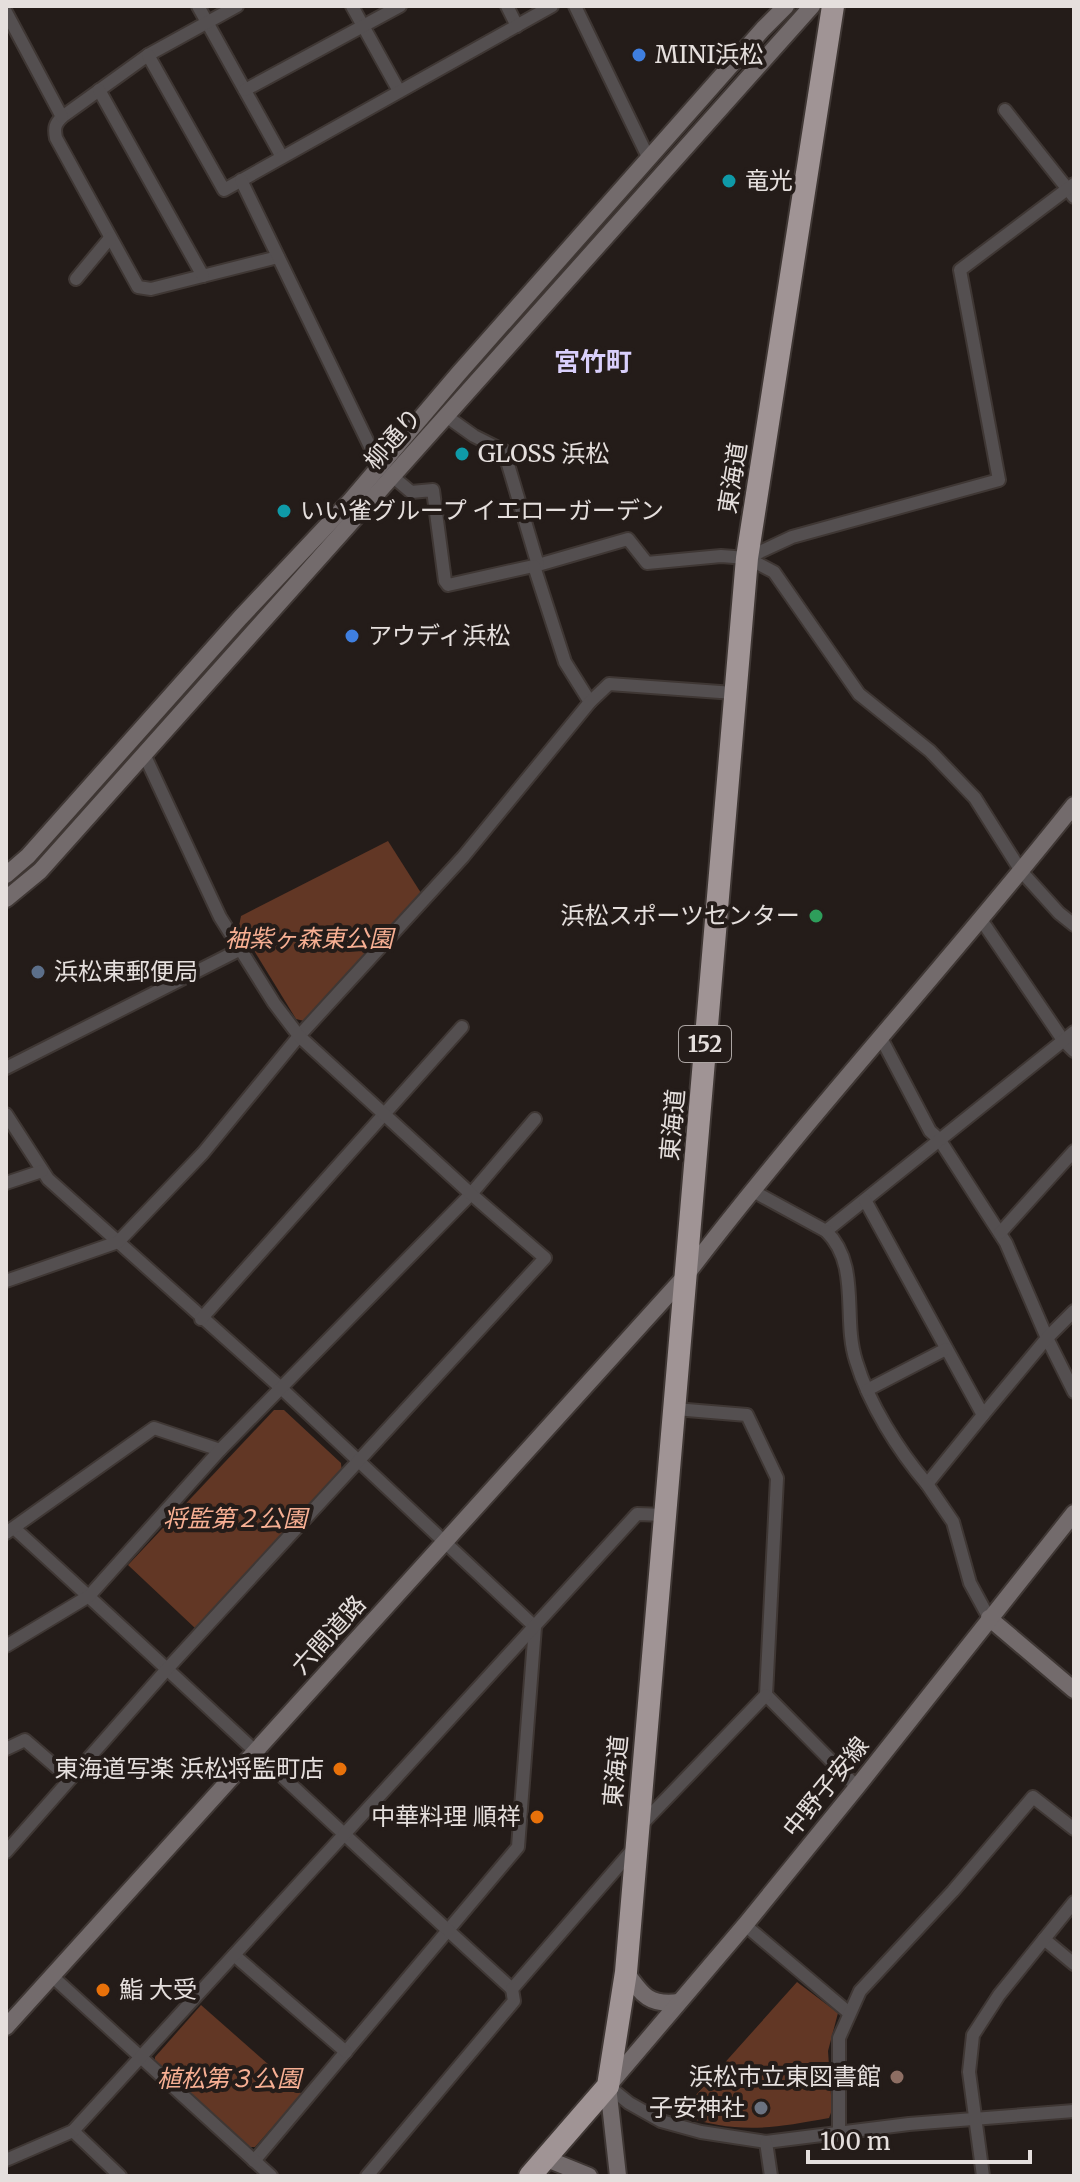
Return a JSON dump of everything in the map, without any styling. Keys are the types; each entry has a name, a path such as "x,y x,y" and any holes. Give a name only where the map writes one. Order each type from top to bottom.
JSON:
{"highway":[{"name":"東海道","path":"608,2086 626,1972 747,558 833,6"},
{"path":"530,2176 608,2086"}],"street":[{"path":"198,6 282,157"},
{"path":"237,6 148,55 99,90 56,123 56,138 133,282 144,290 278,257"},
{"path":"352,6 399,91"},
{"path":"245,90 400,6"},
{"path":"507,6 517,26"},
{"path":"148,55 224,190 552,6"},
{"path":"575,6 649,159"},
{"name":"柳通り","path":"6,875 28,856 240,618 351,500 786,6"},
{"name":"柳通り","path":"6,899 40,871 812,6"},
{"path":"6,12 62,117"},
{"path":"99,90 203,276"},
{"path":"747,558 792,537 999,480 960,270 1072,190 1005,110"},
{"path":"241,180 379,465 411,492 433,490 448,585 536,566 628,539 647,563 721,556 747,558 774,572 859,694 930,751 975,798 1021,871 1074,925"},
{"path":"76,279 110,238"},
{"path":"446,416 474,436 504,451 565,662 590,702"},
{"path":"6,1281 118,1242 203,1153 299,1036 463,857 590,702 609,684 734,693"},
{"path":"6,1852 168,1668 545,1258 299,1036 274,1003 220,917 144,754"},
{"name":"六間道路","path":"6,2027 687,1274 751,1190 1074,805"},
{"path":"980,918 1068,1036 1074,1051"},
{"path":"6,1068 239,950"},
{"path":"201,1319 462,1027"},
{"path":"826,1231 1068,1036"},
{"path":"881,1038 930,1131 939,1139 1000,1233 1074,1392"},
{"path":"6,1114 42,1171 359,1460 535,1627"},
{"path":"6,1646 89,1596 220,1450 471,1194 535,1119"},
{"path":"1000,1233 1074,1151"},
{"path":"6,1183 42,1171"},
{"path":"751,1190 826,1231 839,1246 847,1266 849,1338 867,1390 899,1444 953,1522 970,1583 989,1618 1074,1690"},
{"path":"865,1200 983,1415"},
{"path":"927,1484 1047,1338 1074,1311"},
{"path":"867,1390 946,1349"},
{"path":"512,1989 636,1838 766,1695 777,1478 747,1415 675,1409"},
{"path":"220,1450 154,1428 10,1531 89,1596 168,1668 512,1989 514,2001 367,2176"},
{"name":"中野子安線","path":"608,2086 745,1925 1074,1513"},
{"path":"6,2160 73,2131 637,1514 665,1515"},
{"path":"254,2161 518,1847 535,1627"},
{"path":"766,1695 857,1787"},
{"path":"6,1749 25,1740 70,1779"},
{"path":"839,2134 839,2038 860,1991 953,1891 1033,1797 1074,1829"},
{"path":"983,2176 969,2072 973,2035 999,1995 1074,1902"},
{"path":"745,1925 848,2012"},
{"path":"1044,1939 1074,1964"},
{"path":"234,1955 346,2052"},
{"path":"626,1972 650,2000 664,2004 679,2002"},
{"path":"53,1977 271,2176"},
{"path":"608,2086 629,2103 661,2121 701,2132 766,2142 1074,2111"},
{"path":"608,2086 610,2176"},
{"path":"608,2086 618,2176"},
{"path":"73,2131 120,2176"},
{"path":"766,2142 771,2176"},
{"path":"547,2159 589,2176"}],"green space":[{"name":"袖紫ヶ森東公園","path":"388,841 421,893 304,1021 296,1019 239,926 241,916"},
{"name":"将監第２公園","path":"274,1410 284,1410 341,1463 342,1474 196,1629 128,1565"},
{"path":"797,1982 838,2013 828,2051 832,2110 829,2118 754,2128 718,2125 678,2115"},
{"name":"植松第３公園","path":"201,2005 302,2094 255,2147 249,2147 155,2064 155,2057"}],"place":[{"name":"MINI浜松","path":"639,55"},
{"name":"竜光","path":"729,181"},
{"name":"GLOSS 浜松","path":"462,454"},
{"name":"いい雀グループ イエローガーデン","path":"284,511"},
{"name":"アウディ浜松","path":"352,636"},
{"name":"浜松スポーツセンター","path":"816,916"},
{"name":"浜松東郵便局","path":"38,972"},
{"name":"東海道写楽 浜松将監町店","path":"340,1769"},
{"name":"中華料理 順祥","path":"537,1817"},
{"name":"鮨 大受","path":"103,1990"},
{"name":"浜松市立東図書館","path":"897,2077"},
{"name":"子安神社","path":"761,2108"}],"district":[{"name":"宮竹町","path":"593,362"}]}
